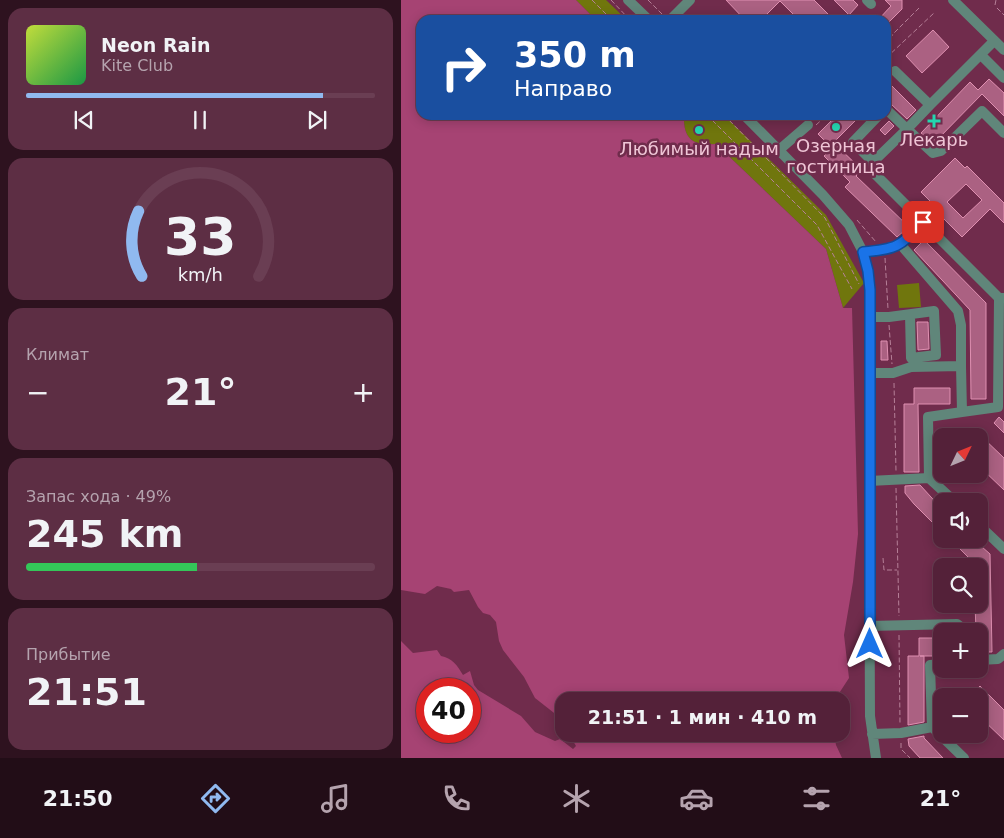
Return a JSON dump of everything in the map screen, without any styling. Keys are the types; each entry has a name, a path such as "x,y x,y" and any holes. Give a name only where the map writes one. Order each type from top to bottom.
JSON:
{"street":[{"path":"629,0 644,15"},
{"path":"669,15 690,0"},
{"path":"953,0 1004,50"},
{"path":"873,162 994,40"},
{"path":"981,55 1004,78"},
{"path":"895,71 930,105"},
{"path":"891,114 933,153 941,150 981,111 1004,133"},
{"path":"749,120 844,218 857,236 868,271 871,317 869,481 870,716 876,758"},
{"path":"874,120 853,142 873,162 875,174 1001,298 1001,406 928,417 929,478"},
{"path":"779,150 808,125"},
{"path":"863,252 882,250 901,244 923,222"},
{"path":"901,244 957,310 961,325 962,412"},
{"path":"871,317 910,315 934,310 936,355 911,358 910,315"},
{"path":"870,373 893,373 911,367 961,366"},
{"path":"869,481 929,478 945,493"},
{"path":"988,534 1004,549"},
{"path":"869,626 933,625"},
{"path":"988,660 998,659 1004,654"},
{"path":"933,664 930,664 932,728 964,758"},
{"path":"872,734 901,733 932,728"}],"path":[{"path":"593,0 607,15"},
{"path":"611,0 626,15"},
{"path":"649,0 664,15"},
{"path":"995,5 996,0"},
{"path":"891,37 919,8"},
{"path":"997,8 1004,15"},
{"path":"891,53 934,13"},
{"path":"712,120 817,225 853,290"},
{"path":"729,120 825,218 859,284"},
{"path":"883,558 885,570 898,570"}],"shaded area":[{"path":"401,0 576,0 591,15 416,15 416,120 684,120 685,130 691,139 701,144 716,144 826,249 843,308 852,308 858,534 853,582 844,635 849,678 840,692 555,692 555,714 535,698 524,677 503,650 499,641 496,622 490,615 483,613 469,590 454,592 451,589 437,586 425,594 401,590"},
{"path":"576,0 606,0 622,15 591,15"},
{"path":"684,120 729,120 826,215 864,283 843,308 826,249 716,144 701,144 691,139 685,130"},
{"path":"919,283 921,307 899,308 897,285"},
{"path":"401,641 413,653 437,650 441,656 454,662 463,675 470,671 472,678 416,678 416,743 481,743 481,692 521,716 535,732 555,742 564,742 573,749 576,746 574,742 835,742 842,758 401,758"}],"building":[{"path":"726,0 814,0 829,15 794,15 780,1 766,15 740,15"},
{"path":"834,0 853,0 858,5 849,15"},
{"path":"885,0 902,0 902,9 891,20 891,15 883,15 891,6"},
{"path":"933,30 949,47 922,73 906,56"},
{"path":"989,79 1004,93 1004,116 982,94 933,144 921,133 970,82 978,90"},
{"path":"891,85 916,110 907,119 891,104"},
{"path":"832,120 856,120 830,146 818,134"},
{"path":"889,121 894,126 885,135 880,130"},
{"path":"836,145 862,170 856,176 909,227 897,237 845,187 850,182 824,156"},
{"path":"955,158 965,168 967,166 1004,203 1004,223 990,209 962,237 929,204 931,202 921,192","holes":["966,184 982,200 963,218 947,202"]},
{"path":"924,240 986,303 986,399 971,399 970,310 914,250"},
{"path":"917,322 928,322 929,349 918,350"},
{"path":"881,341 887,341 888,360 881,360"},
{"path":"914,388 950,388 950,404 918,404 919,472 904,472 904,404 914,404"},
{"path":"999,417 1004,422 1004,433 994,423"},
{"path":"989,444 1004,458 1004,490 989,476"},
{"path":"920,485 933,499 933,523 905,493 905,486"},
{"path":"959,548 983,548 990,554 992,652 988,652 988,623 976,623 975,613 988,613 988,558 969,558"},
{"path":"919,638 933,638 933,656 924,656 924,722 908,725 908,656 919,656"},
{"path":"988,694 1004,710 1004,740 988,725"},
{"path":"924,736 943,758 920,758 909,746 908,739"}],"place":[{"name":"Лекарь","path":"934,121"},
{"name":"Озерная гостиница","path":"836,127"},
{"name":"Любимый надым","path":"699,130"}],"route":[{"path":"870,644 871,317 868,271 863,252 893,248 901,244 923,222"}]}
